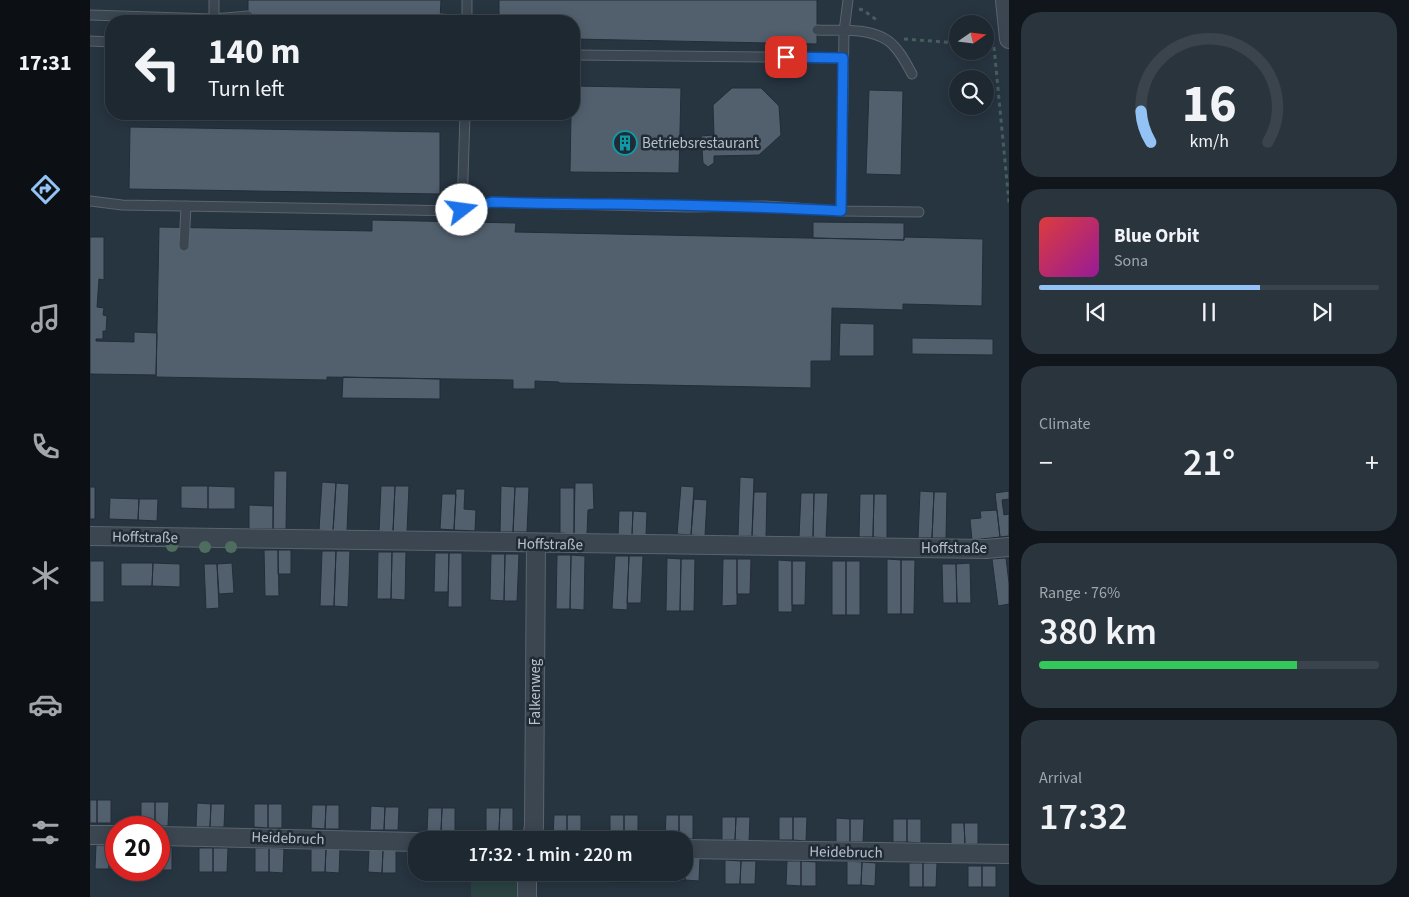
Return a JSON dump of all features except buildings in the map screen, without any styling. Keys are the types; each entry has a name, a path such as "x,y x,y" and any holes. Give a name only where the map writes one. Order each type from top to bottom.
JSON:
{"street":[{"path":"1005,0 1009,39"},
{"name":"Hoffstraße","path":"90,536 536,544 986,549 1009,547"},
{"name":"Falkenweg","path":"533,831 536,544"},
{"path":"90,835 105,835"},
{"name":"Heidebruch","path":"170,836 408,842"},
{"name":"Heidebruch","path":"693,849 1009,854"},
{"path":"527,881 527,897"}],"lane":[{"path":"213,15 214,0"},
{"path":"467,0 467,15"},
{"path":"841,211 843,58 848,4"},
{"path":"90,15 105,16"},
{"path":"817,30 869,32 888,40 903,58 912,74"},
{"path":"90,41 105,42"},
{"path":"580,54 843,58"},
{"path":"462,210 466,120"},
{"path":"90,201 122,205 462,210 492,202 765,206 841,211 919,212"},
{"path":"184,246 186,206"}],"path":[{"path":"848,4 863,10 878,22"},
{"path":"902,39 949,42"},
{"path":"994,43 1009,203"}],"green space":[{"path":"471,881 524,881 523,897 471,897"}],"place":[{"name":"Betriebsrestaurant","path":"625,143"}],"route":[{"path":"462,210 492,202 765,206 841,211 843,58 786,57"}]}
